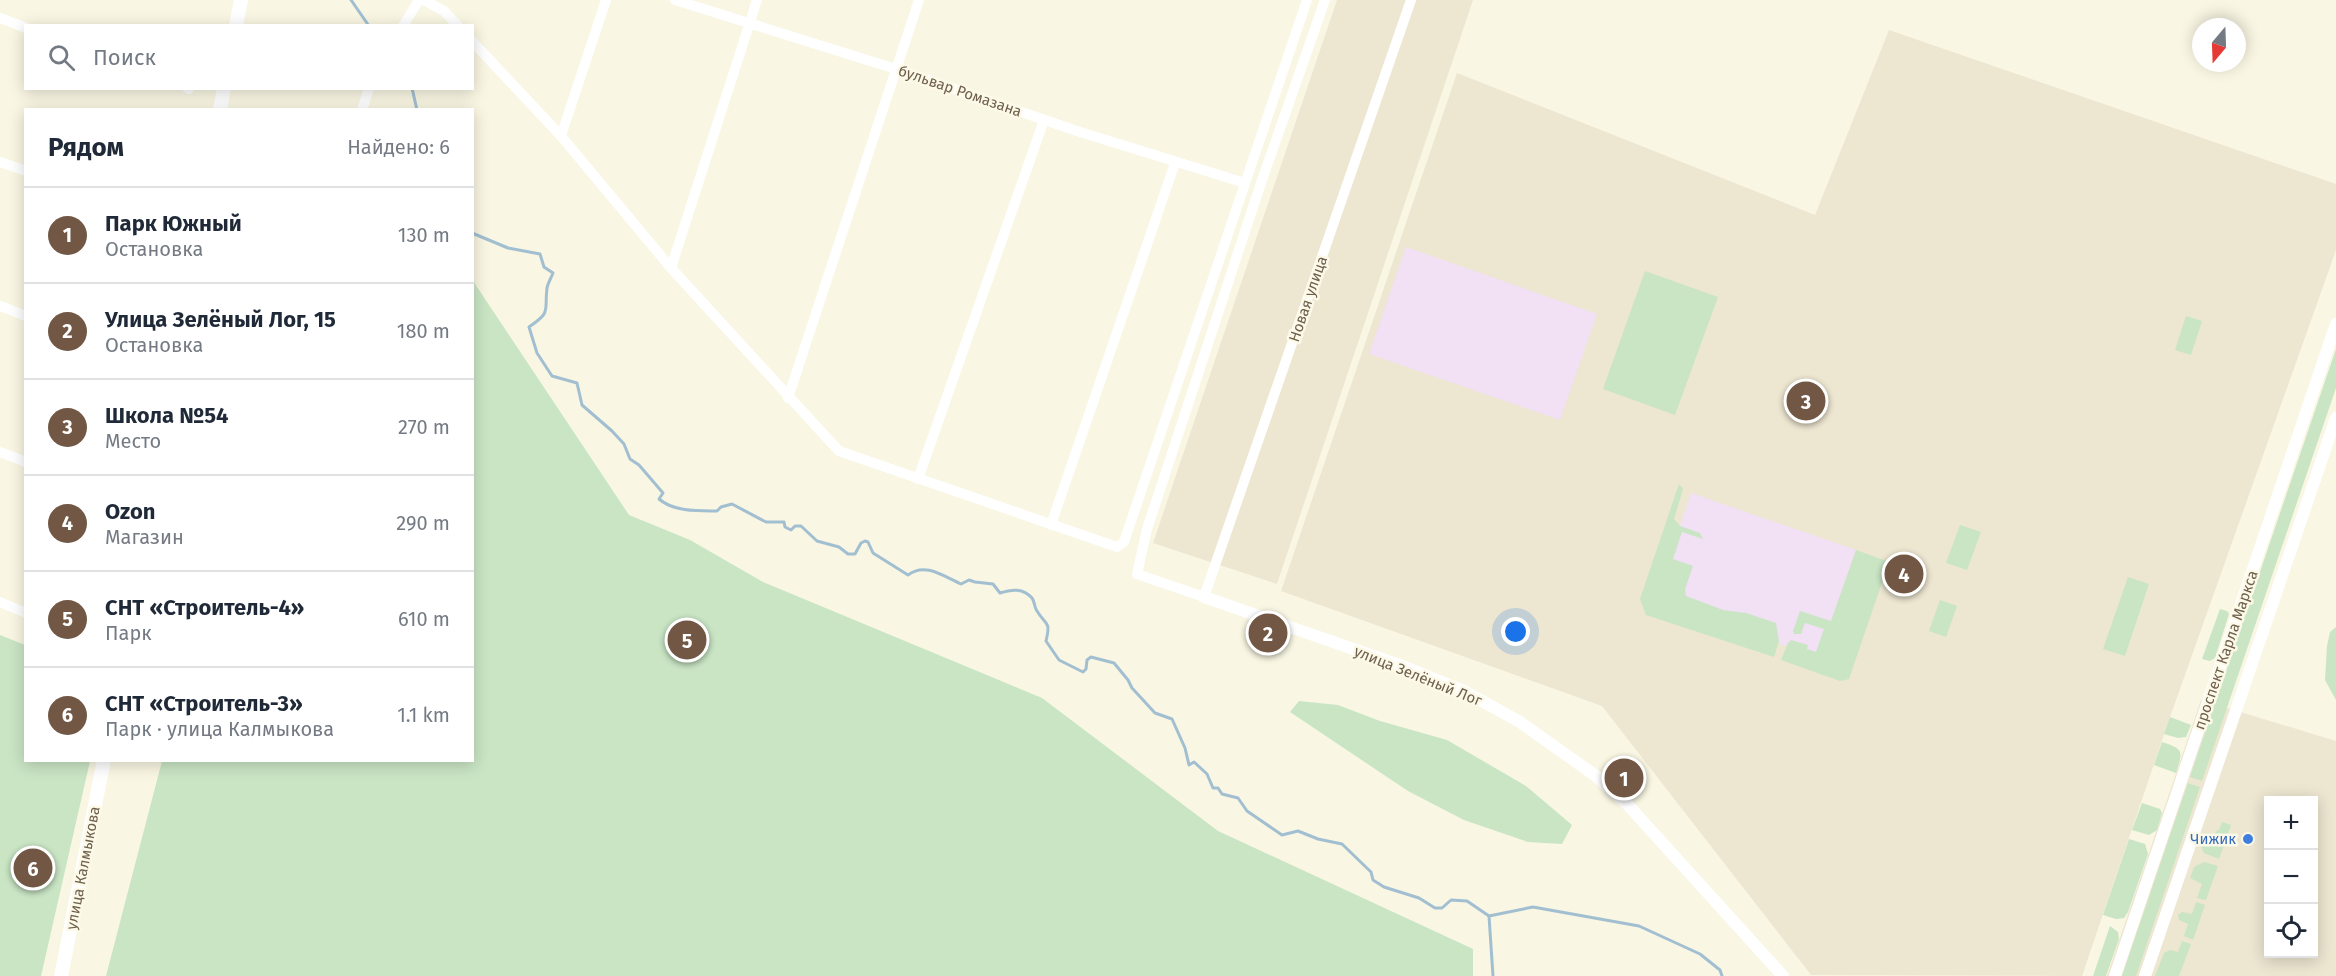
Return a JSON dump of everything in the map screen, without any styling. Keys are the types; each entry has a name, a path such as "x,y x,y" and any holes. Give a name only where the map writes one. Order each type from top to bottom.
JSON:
{"main road":[{"path":"236,24 241,0"},
{"path":"220,108 224,90"},
{"name":"улица Калмыкова","path":"61,976 104,762"}],"street":[{"path":"404,24 422,0 444,11 456,24"},
{"path":"561,136 606,0"},
{"name":"бульвар Ромазана","path":"675,0 896,69 1044,120 1245,183"},
{"path":"671,268 757,0"},
{"path":"788,398 919,0"},
{"path":"474,43 561,136 671,268 839,451 1115,547 1122,545 1307,0"},
{"name":"улица Зелёный Лог","path":"1325,0 1260,186 1150,518 1137,574 1423,675 1464,691 1520,722 1596,776 1628,805 1783,976"},
{"name":"Новая улица","path":"1204,597 1411,0"},
{"path":"0,18 24,27"},
{"path":"363,108 368,90"},
{"path":"918,479 1044,120"},
{"path":"0,162 24,170"},
{"path":"1051,525 1175,162"},
{"path":"0,306 24,315"},
{"name":"проспект Карла Маркса","path":"2115,976 2336,324"},
{"name":"проспект Карла Маркса","path":"2145,976 2336,418"},
{"path":"0,452 24,461"},
{"path":"0,603 24,612"}],"shaded area":[{"path":"1337,0 1473,0 1277,584 1153,543"},
{"path":"1889,30 2336,184 2336,250 2170,717 2082,976 1811,975 1602,706 1281,591 1457,73 1815,215"},
{"path":"1406,247 1597,314 1560,420 1369,354"},
{"path":"1691,493 1856,550 1819,657 1654,601"},
{"path":"2201,700 2336,741 2336,976 2107,976"}],"green space":[{"path":"1645,271 1718,297 1675,415 1603,389"},
{"path":"474,282 629,515 690,540 763,582 1042,698 1218,831 1473,949 1473,976 106,976 162,762 474,762"},
{"path":"2186,316 2202,321 2191,355 2175,350"},
{"path":"2336,349 2336,388 2202,781 2190,777"},
{"path":"1679,484 1683,489 1674,519 1680,526 1700,533 1703,539 1682,532 1673,559 1693,566 1685,589 1686,596 1723,610 1746,613 1776,623 1779,641 1774,657 1646,615 1640,599"},
{"path":"1960,525 1981,532 1967,570 1946,563"},
{"path":"1856,550 1889,562 1849,679 1840,681 1781,660 1791,640 1808,645 1807,649 1816,652 1824,629 1805,623 1801,634 1794,634 1800,611 1831,621"},
{"path":"2128,577 2149,584 2125,656 2103,649"},
{"path":"1940,600 1957,606 1946,637 1929,631"},
{"path":"2220,609 2229,614 2215,658 2210,661 2202,659"},
{"path":"2336,627 2336,700 2325,680 2327,646 2330,632"},
{"path":"0,635 24,645 24,762 90,762 41,976 0,976"},
{"path":"1299,701 1338,705 1380,721 1447,740 1526,786 1572,825 1562,844 1528,842 1464,820 1408,791 1290,712"},
{"path":"2170,717 2191,725 2186,737 2178,738 2164,734"},
{"path":"2162,742 2180,752 2176,773 2154,765"},
{"path":"2188,783 2200,787 2136,976 2122,976"},
{"path":"2142,803 2160,809 2162,813 2157,830 2149,835 2132,830"},
{"path":"2222,822 2231,825 2219,859 2204,853 2201,847 2205,833 2215,834"},
{"path":"2129,839 2145,844 2148,854 2128,912 2124,918 2116,919 2103,915"},
{"path":"2204,862 2218,866 2206,900 2197,898 2202,884 2190,878 2194,867"},
{"path":"2196,902 2205,905 2193,940 2184,936 2188,924 2179,920 2178,915 2182,912 2192,914"},
{"path":"2110,926 2118,932 2119,939 2106,976 2093,976"},
{"path":"2182,941 2191,944 2179,976 2155,976 2164,953 2170,950 2178,952"}],"waterway":[{"path":"351,0 368,24"},
{"path":"412,90 417,108"},
{"path":"474,234 508,248 540,254 544,267 553,273 547,288 546,310 541,318 529,327 537,353 552,376 577,383 582,405 624,444 630,459 639,465 663,493 659,499 665,503 679,509 702,511 717,511 721,507 732,504 766,522 784,522 785,527 791,530 795,526 801,526 817,541 839,547 848,554 855,554 861,543 868,542 873,553 908,575 914,571 927,570 961,584 969,580 993,584 1000,593 1013,590 1025,592 1032,598 1040,616 1047,624 1046,641 1059,660 1083,672 1086,669 1087,660 1091,657 1114,663 1132,688 1155,713 1172,719 1185,748 1189,765 1194,762 1207,774 1213,788 1218,788 1222,794 1238,798 1247,811 1282,835 1298,831 1318,839 1342,844 1371,872 1373,880 1384,887 1419,898 1435,908 1442,908 1451,900 1467,901 1489,916 1533,907 1639,926 1700,954 1720,970 1722,976"},
{"path":"1489,916 1493,976"}],"place":[{"name":"Школа №54","path":"1806,401"},
{"name":"Ozon","path":"1904,574"},
{"name":"Улица Зелёный Лог, 15","path":"1268,633"},
{"name":"СНТ «Строитель-4»","path":"687,640"},
{"name":"Парк Южный","path":"1624,778"},
{"name":"Чижик","path":"2248,839"},
{"name":"СНТ «Строитель-3»","path":"33,868"}]}
